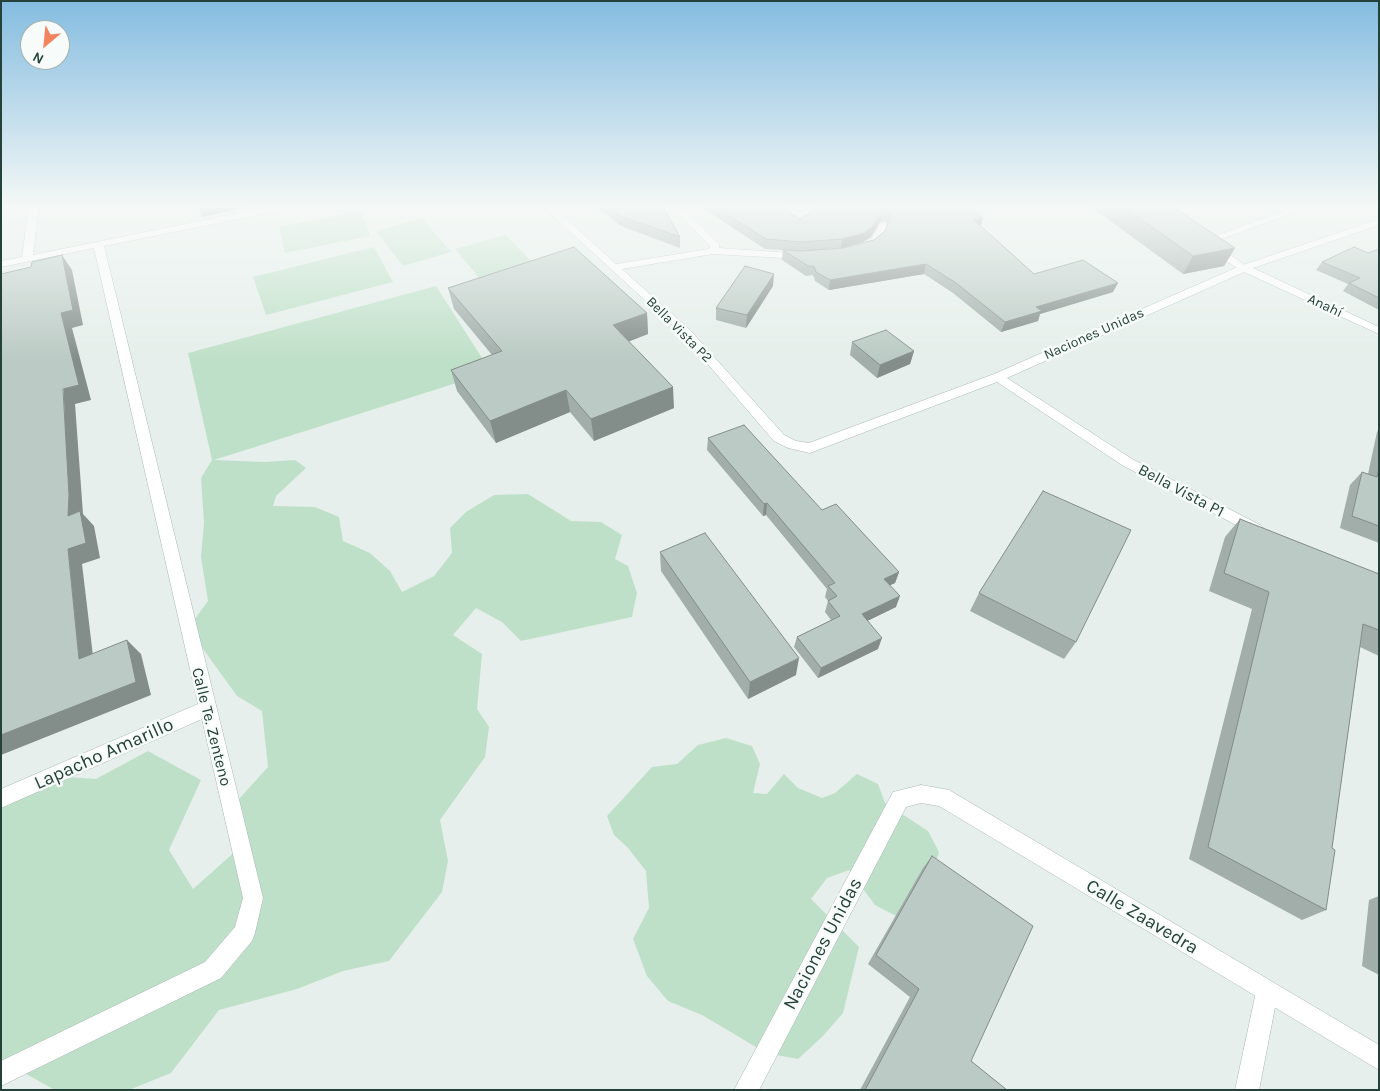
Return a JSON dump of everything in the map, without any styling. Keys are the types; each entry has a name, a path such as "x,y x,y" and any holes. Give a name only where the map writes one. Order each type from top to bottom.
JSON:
{"street":[{"path":"1,264 32,258"},
{"name":"Calle Te. Zenteno","path":"1,1074 213,970 244,934 253,898 206,709 101,258"},
{"name":"Bella Vista P2","path":"604,258 686,332 779,438 793,445 810,448"},
{"path":"614,267 670,258"},
{"name":"Anahí","path":"1228,258 1244,268 1379,331"},
{"name":"Naciones Unidas","path":"810,448 998,377 1244,268 1274,258"},
{"name":"Bella Vista P1","path":"998,377 1127,462 1271,537"},
{"name":"Lapacho Amarillo","path":"1,800 206,709"},
{"name":"Calle Zaavedra","path":"900,799 921,794 942,797 1379,1058"},
{"name":"Naciones Unidas","path":"746,1090 900,799"},
{"path":"1247,1090 1267,992"}],"green space":[{"path":"330,258 380,258 393,282 266,315 253,277"},
{"path":"397,258 431,258 403,266"},
{"path":"462,258 528,258 550,281 496,298"},
{"path":"436,286 491,372 214,460 265,462 295,460 306,468 276,496 273,506 315,507 339,517 343,541 370,553 390,571 402,592 434,576 452,553 450,528 466,512 494,495 528,494 571,521 601,522 622,535 615,559 628,566 637,593 632,617 521,641 502,622 476,608 453,635 482,654 477,709 489,727 485,757 440,820 448,861 442,892 389,961 343,971 297,989 219,1010 171,1073 129,1090 55,1090 26,1074 1,1083 1,800 54,776 96,779 148,751 201,780 169,850 193,889 238,849 229,810 268,767 262,711 237,696 188,628 208,601 201,557 204,523 201,478 212,460 188,353"},
{"path":"726,738 752,746 760,764 753,793 767,794 784,774 798,788 822,798 835,793 857,774 878,784 885,803 928,831 939,852 926,896 896,916 875,905 849,870 827,878 811,899 859,947 843,1013 822,1037 798,1059 766,1053 702,1015 668,1001 647,976 633,939 649,908 646,871 628,848 614,835 607,816 652,767 677,764 698,745"}],"building":[{"path":"50,258 63,258 73,310 61,313 79,385 63,389 69,495 68,516 80,511 86,543 68,549 79,659 127,640 136,682 1,735 1,274 31,267 32,262"},
{"path":"540,258 586,258 647,313 613,325 673,387 591,419 566,390 490,421 451,370 502,351 448,288"},
{"path":"795,258 1016,258 1034,274 1083,260 1118,283 1036,307 1042,311 1005,322 956,283 926,264 830,280 816,272 814,266 808,266"},
{"path":"1331,258 1379,258 1379,298 1349,283 1360,278 1322,262"},
{"path":"745,266 774,274 747,315 716,308"},
{"path":"886,330 914,351 880,365 852,342"},
{"path":"744,425 822,510 836,504 899,572 884,579 900,596 862,614 882,638 821,668 797,637 840,616 828,601 837,596 828,586 835,583 767,503 764,504 708,438"},
{"path":"1379,468 1379,526 1352,516 1362,472 1377,477"},
{"path":"1043,491 1131,530 1076,642 979,593"},
{"path":"1240,519 1379,574 1379,630 1363,624 1332,848 1335,850 1326,910 1208,847 1269,592 1224,573"},
{"path":"705,533 799,658 750,682 660,552"},
{"path":"932,856 1033,926 971,1061 1007,1090 865,1090 919,989 876,955"}]}
